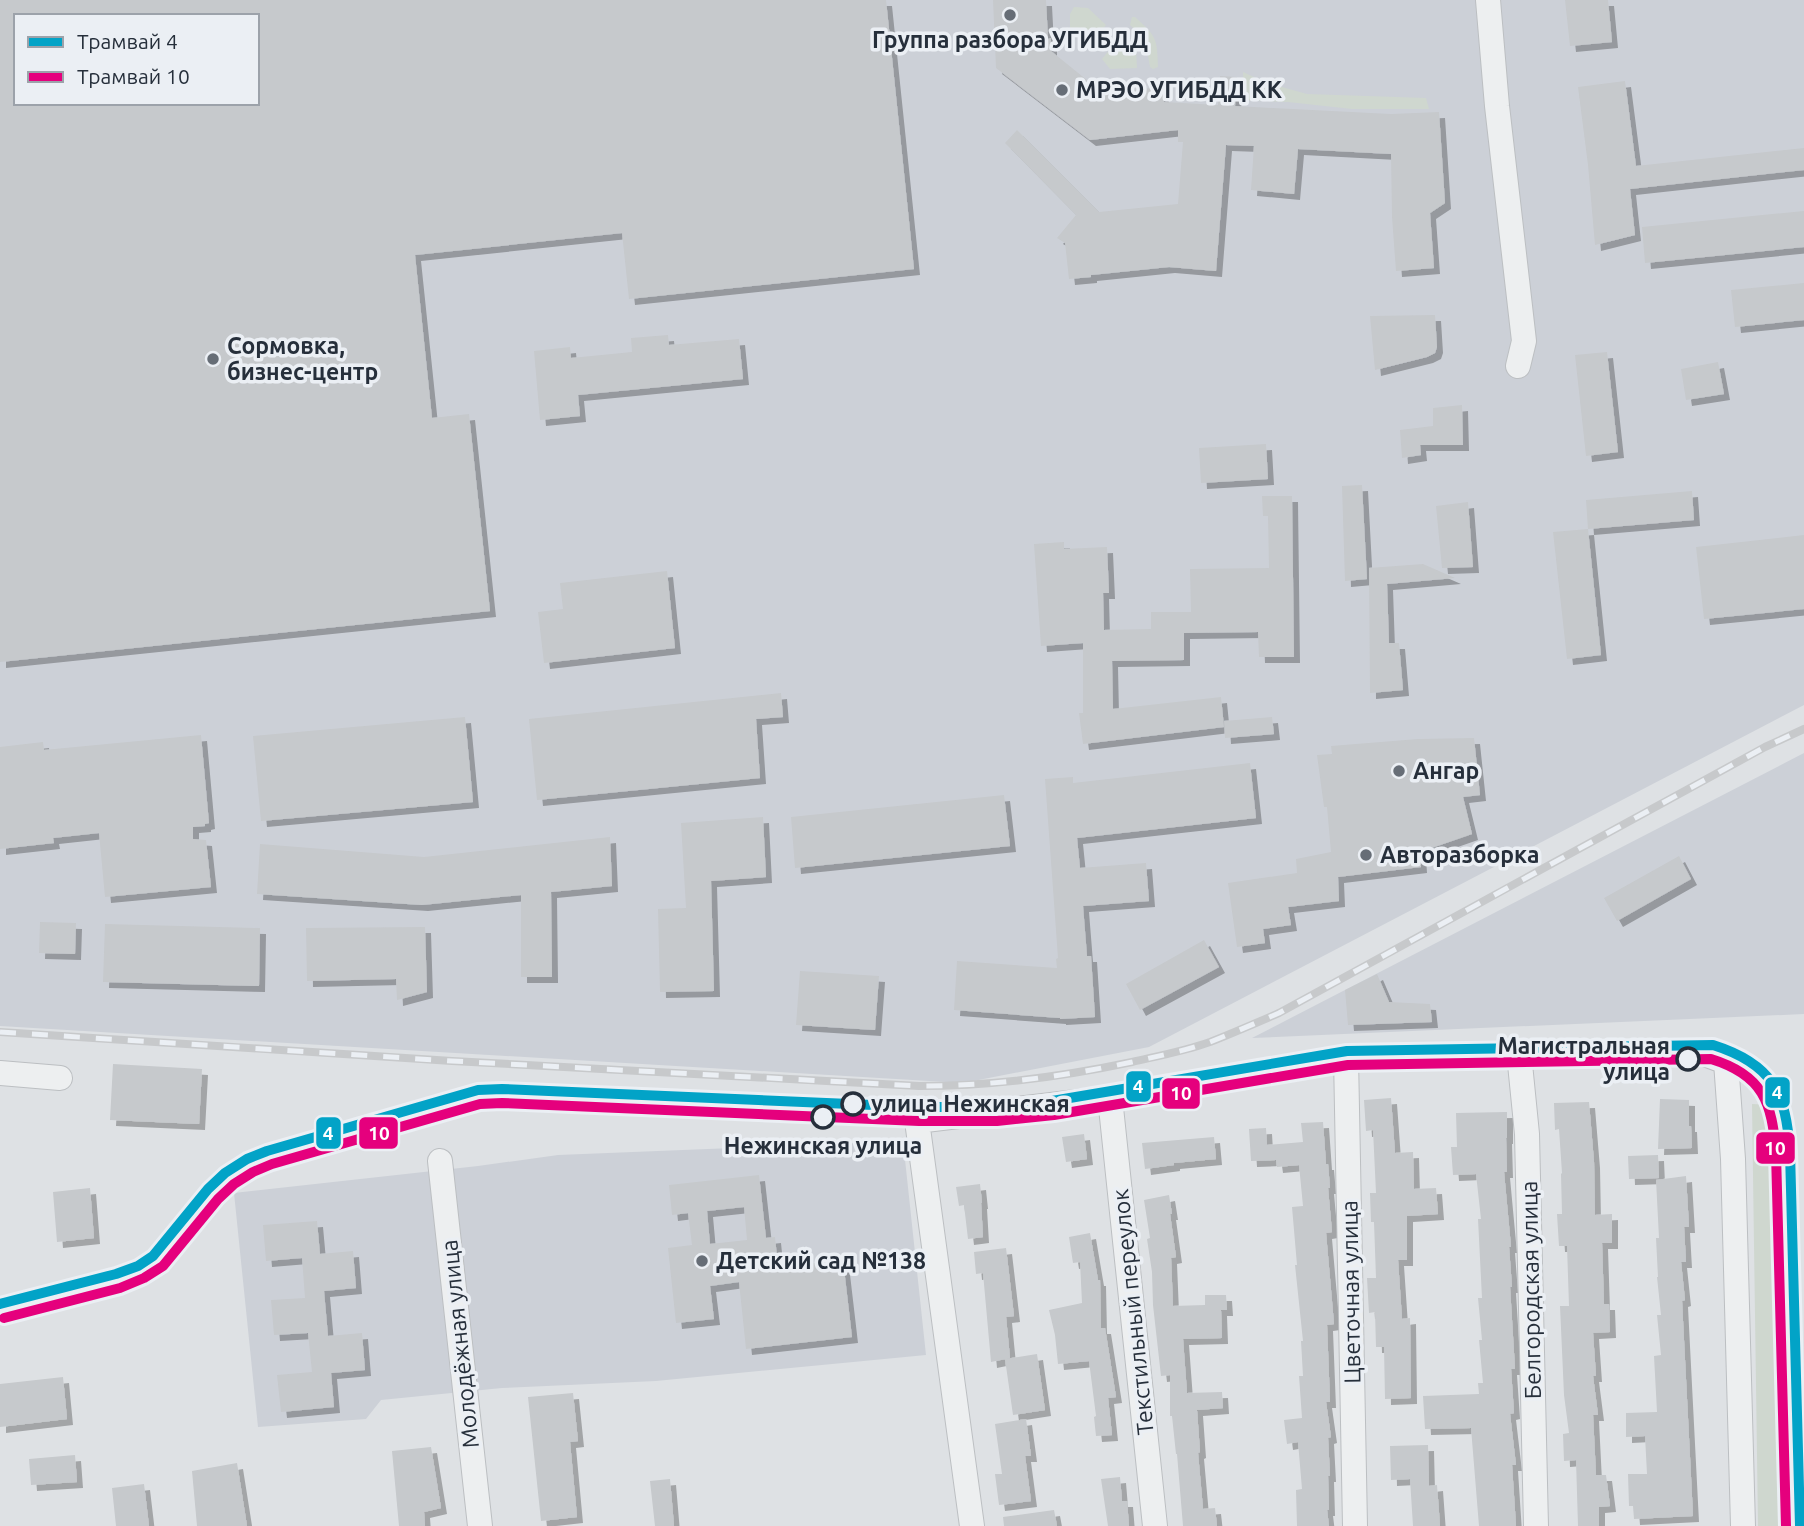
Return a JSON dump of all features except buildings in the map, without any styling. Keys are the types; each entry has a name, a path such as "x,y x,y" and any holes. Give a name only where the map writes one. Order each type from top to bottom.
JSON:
{"street":[{"path":"1488,0 1497,106 1524,341 1518,366"},
{"path":"972,1526 917,1121 1110,1098 1346,1057 1702,1053 1726,1062 1733,1159 1743,1526"},
{"name":"Белгородская улица","path":"1519,1054 1528,1134 1536,1526"},
{"name":"Цветочная улица","path":"1346,1057 1355,1526"},
{"path":"0,1073 60,1078"},
{"name":"Текстильный переулок","path":"1110,1098 1155,1526"},
{"name":"Молодёжная улица","path":"440,1161 480,1526"}],"shaded area":[{"path":"0,0 1804,0 1804,705 1149,1047 963,1083 0,1026"},
{"path":"1074,7 1088,8 1106,25 1089,46 1070,29 1070,14"},
{"path":"1132,17 1152,34 1158,67 1150,67 1145,39 1130,25"},
{"path":"1120,37 1136,49 1137,68 1110,69 1102,59"},
{"path":"1243,72 1267,83 1307,94 1426,98 1429,109 1352,109 1244,100"},
{"path":"1804,753 1804,1014 1252,1038 1345,990"},
{"path":"1752,1104 1772,1105 1782,1171 1792,1526 1758,1526"},
{"name":"Детский сад №138","path":"903,1141 926,1355 656,1381 502,1388 381,1400 366,1419 258,1427 234,1193 558,1155"}],"railway":[{"path":"0,1032 452,1061 919,1086 1026,1080 1079,1072 1191,1048 1279,1013 1765,747 1804,729"}],"tram line":[{"name":"4","path":"0,1304 138,1266 153,1256 208,1189 225,1173 247,1159 478,1090 920,1107 997,1107 1052,1101 1347,1051 1713,1045 1750,1061 1763,1072 1780,1097 1785,1113 1790,1152 1800,1526"},
{"name":"10","path":"4,1318 120,1288 144,1278 163,1266 218,1199 234,1184 253,1172 272,1164 480,1104 919,1121 997,1121 1054,1115 1348,1065 1711,1059 1743,1073 1753,1082 1767,1105 1774,1135 1786,1526"}],"place":[{"name":"Группа разбора УГИБДД","path":"1010,15"},
{"name":"МРЭО УГИБДД КК","path":"1062,90"},
{"name":"Сормовка, бизнес-центр","path":"213,359"},
{"name":"Ангар","path":"1399,771"},
{"name":"Авторазборка","path":"1366,855"},
{"name":"Магистральная улица","path":"1688,1059"},
{"name":"улица Нежинская","path":"853,1104"},
{"name":"Нежинская улица","path":"823,1117"},
{"name":"Детский сад №138","path":"702,1261"}]}
